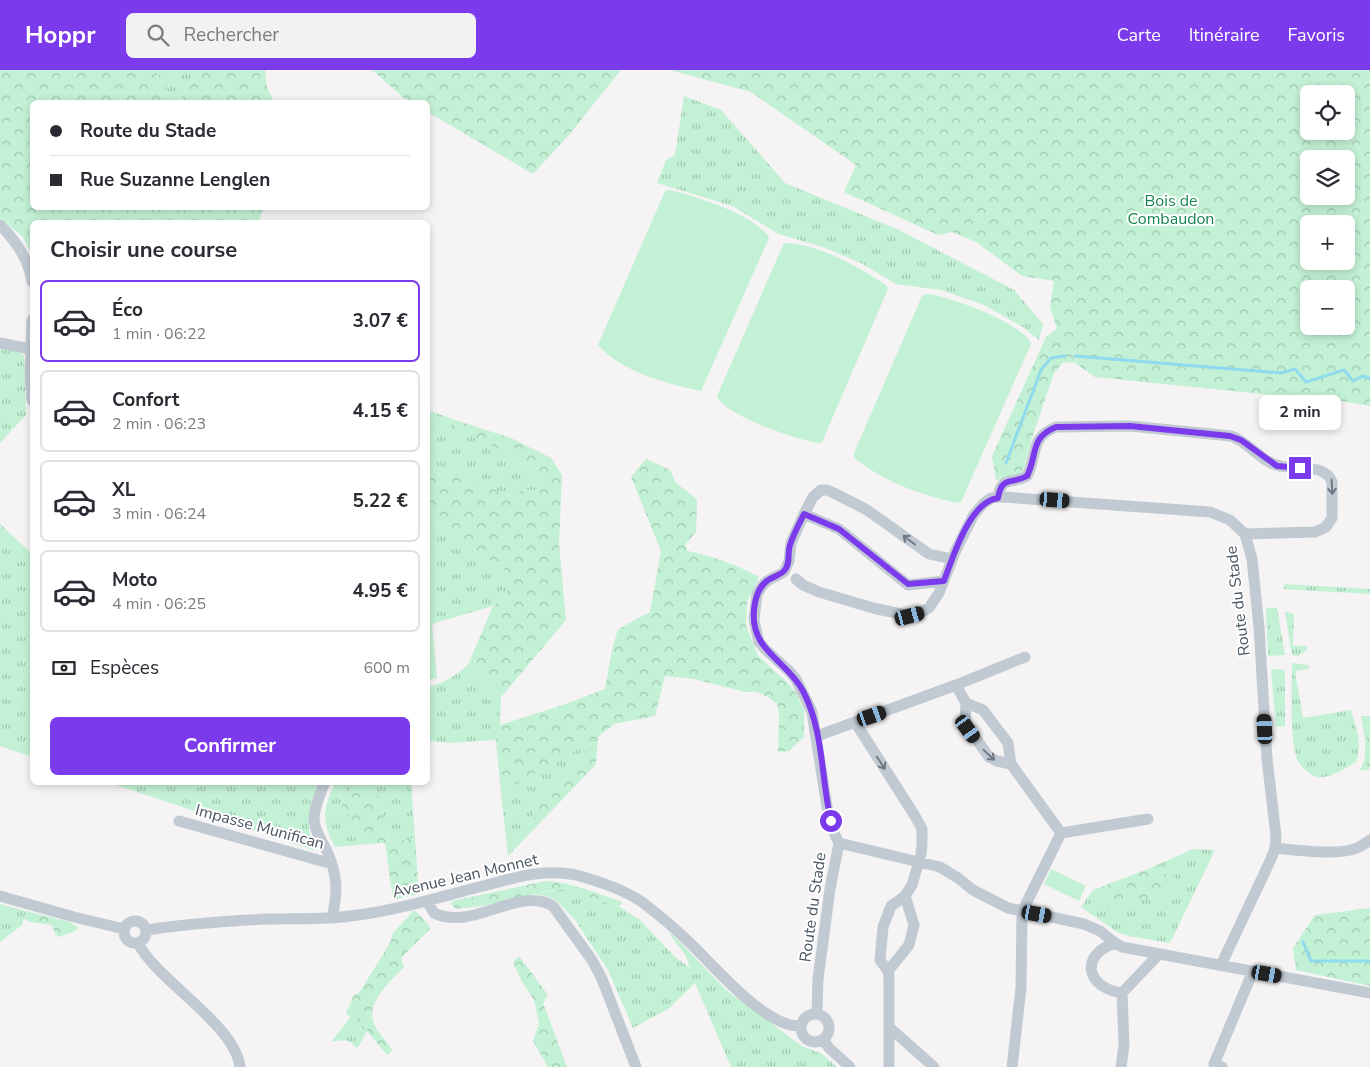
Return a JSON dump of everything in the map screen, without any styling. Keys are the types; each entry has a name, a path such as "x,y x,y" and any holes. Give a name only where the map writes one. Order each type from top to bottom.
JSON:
{"street":[{"path":"0,225 19,246 28,262 30,272"},
{"path":"0,343 30,349 30,374"},
{"path":"796,579 803,585 818,592 897,614 910,616 929,608 939,593 952,559 973,516 983,504 992,498 998,498 1000,486 1003,483 1027,476 1037,442 1047,430 1056,427 1130,426 1230,436 1241,440 1277,466 1318,470 1330,477 1332,482 1332,518 1326,527 1315,532 1245,534"},
{"path":"944,581 908,584 839,529 804,514 817,493 827,490 867,510 929,554 952,559"},
{"name":"Route du Stade","path":"998,498 1210,512 1230,520 1245,534 1252,559 1259,627 1267,759 1276,836 1275,848"},
{"name":"Route du Stade","path":"804,514 791,543 784,572 767,581 762,586 754,610 756,631 760,642 788,670 802,690 812,712 827,807 838,843 818,979 817,1013"},
{"path":"817,736 1025,658"},
{"path":"956,685 966,704 965,723 989,757 1011,764"},
{"path":"966,704 983,710 1008,743 1011,764 1062,833"},
{"path":"855,722 922,829 919,861 912,885 905,896 891,906 883,927 880,960 888,971 889,1067"},
{"path":"324,785 316,806 314,822 331,861 337,888 332,918"},
{"path":"1062,833 1148,819"},
{"name":"Impasse Munifican","path":"179,821 325,862 331,861"},
{"path":"1012,1067 1022,988 1022,912 1062,833"},
{"path":"1221,965 1275,848 1347,851 1356,849 1370,840"},
{"path":"838,843 940,867 989,900 1022,912 1084,924 1100,930 1115,944 1122,947 1370,993"},
{"name":"Avenue Jean Monnet","path":"147,930 266,919 332,918 378,912 536,872 562,873 599,883 633,896 691,944 731,984 761,1008 785,1024 800,1026"},
{"path":"0,896 60,914 124,929"},
{"path":"888,971 909,945 914,925 905,896"},
{"path":"427,901 434,913 448,918 475,916 532,900 540,900 553,906 592,960 602,979 636,1067"},
{"path":"133,920 139,921 147,930 146,936 138,943 132,943 124,935 124,929 127,924 133,920"},
{"path":"138,943 150,960 225,1036 237,1054 240,1067"},
{"path":"1115,944 1105,947 1098,952 1094,958 1092,968 1097,983 1110,991 1122,993"},
{"path":"1121,1067 1124,1045 1122,993 1159,954"},
{"path":"1222,1067 1214,1064 1253,971"},
{"path":"817,1013 825,1017 829,1024 829,1033 823,1039 816,1042 807,1040 802,1034 800,1026 804,1018 810,1014 817,1013"},
{"path":"889,1027 934,1067"},
{"path":"823,1039 829,1048 850,1067"}],"green space":[{"path":"0,70 155,70 173,100 30,100 30,210 263,210 259,220 30,220 30,251 23,237 0,218"},
{"path":"155,70 203,70 179,100 173,100"},
{"path":"203,70 265,70 267,87 273,100 179,100"},
{"path":"372,70 621,70 568,136 533,174 430,113 430,100 408,100"},
{"name":"Bois de Combaudon","path":"670,70 1370,70 1370,406 1336,400 1307,417 1294,414 1272,395 1095,377 1075,363 1064,362 1054,373 1024,468 1020,475 996,480 992,456 1046,337 1057,329 1050,307 1054,281 1022,276 976,242 952,232 938,235 844,192 856,165 751,92"},
{"path":"684,96 721,110 785,183 899,230 1014,290 1043,324 1039,340 1023,327 982,304 941,290 896,284 861,263 823,247 779,234 732,206 657,183 666,160 675,155"},
{"path":"669,190 739,214 763,230 769,238 701,391 646,376 620,363 598,345 665,191"},
{"path":"784,243 810,247 837,257 875,278 886,285 888,289 822,442 819,443 780,432 747,419 723,404 717,396"},
{"path":"926,294 950,299 1001,320 1026,336 1031,344 961,502 958,503 903,487 878,474 854,458 854,453 922,296"},
{"path":"0,346 20,351 24,356 26,415 0,443"},
{"path":"430,411 455,420 454,428 513,457 542,483 540,490 519,491 509,496 458,475 430,474"},
{"path":"455,420 511,438 551,458 562,475 559,544 566,620 501,697 468,665 493,606 507,593 509,572 480,554 452,529 430,522 430,474 448,473 458,475 509,496 519,491 539,490 542,483 513,457 454,428"},
{"path":"646,459 670,470 676,483 697,499 696,532 685,545 688,551 725,561 759,577 747,602 746,625 758,656 787,682 796,693 804,710 804,737 789,751 778,752 779,714 777,704 768,697 757,692 745,692 694,679 665,676 655,716 614,724 598,737 596,764 537,826 531,808 597,738 501,793 496,740 500,725 566,704 605,689 618,629 650,612 661,551 631,477"},
{"path":"430,522 452,529 480,554 509,572 507,593 493,606 432,624 437,678 430,680"},
{"path":"0,524 30,552 30,756 0,746"},
{"path":"1284,584 1370,589 1370,594 1284,589"},
{"path":"1266,608 1277,608 1285,655 1268,656"},
{"path":"1285,611 1294,614 1293,646 1307,646 1307,650 1298,656 1292,655"},
{"path":"1292,663 1308,665 1309,669 1295,671 1303,718 1351,710 1359,742 1356,762 1332,775 1317,777 1312,775 1299,763 1296,755 1292,715"},
{"path":"468,665 501,697 500,725 496,740 452,743 430,741 430,686 459,673"},
{"path":"1271,669 1285,670 1285,726 1276,727"},
{"path":"1361,716 1370,716 1370,769 1359,771 1365,752 1365,737"},
{"path":"598,737 531,808 537,826 508,856 501,793"},
{"path":"116,785 318,785 309,813 309,830 314,846 313,850"},
{"path":"334,785 353,785 341,804 369,844 335,847 327,830 325,815 328,800"},
{"path":"353,785 362,785 378,794 390,842 415,838 419,894 393,900 385,843 369,844 341,804"},
{"path":"362,785 411,785 415,838 390,842 378,794"},
{"path":"1193,849 1215,850 1170,943 1117,932 1081,907 1093,890 1108,907 1122,908 1137,899 1159,898 1175,877 1148,869"},
{"path":"1051,869 1086,886 1079,901 1044,884"},
{"path":"1148,869 1176,877 1159,898 1137,899 1122,908 1108,907 1093,890"},
{"path":"546,881 585,889 622,902 622,904 618,906 561,889 546,891 503,903 456,909 451,904 452,901"},
{"path":"561,889 618,906 640,920 674,956 690,968 686,956 670,935 672,934 726,990 802,1046 822,1054 837,1067 731,1067 695,983 668,1009 633,1028 608,970 575,920 556,900 533,894"},
{"path":"0,904 26,911 22,925 0,942"},
{"path":"1370,908 1370,986 1296,970 1293,948 1315,915"},
{"path":"26,911 69,922 78,927 75,931 60,937 55,934 52,925 30,922 24,918"},
{"path":"413,911 416,911 430,929 401,958 404,967 386,985 373,1008 374,1024 393,1050 387,1055 353,1014 350,1017 346,1014 354,995 359,993 390,943 393,933"},
{"path":"519,956 548,995 543,1003 567,1067 548,1067 533,1041 539,1023 534,1000 521,980 513,962"},
{"path":"353,1014 367,1031 359,1046 356,1048 351,1043 345,1041 331,1042"}],"waterway":[{"path":"1006,463 1041,370 1051,358 1065,356"},
{"path":"1075,356 1281,373 1295,369 1306,382 1344,370 1353,381 1363,376 1370,379"},
{"path":"1303,942 1311,961 1370,961"}],"route":[{"path":"831,821 827,807 815,725 808,701 788,670 760,642 754,620 754,610 758,594 767,581 784,572 787,566 789,547 804,514 839,529 908,584 944,581 956,550 973,516 983,504 992,498 998,498 1000,486 1003,483 1027,476 1037,442 1047,430 1056,427 1130,426 1230,436 1241,440 1277,466 1300,468"}]}
